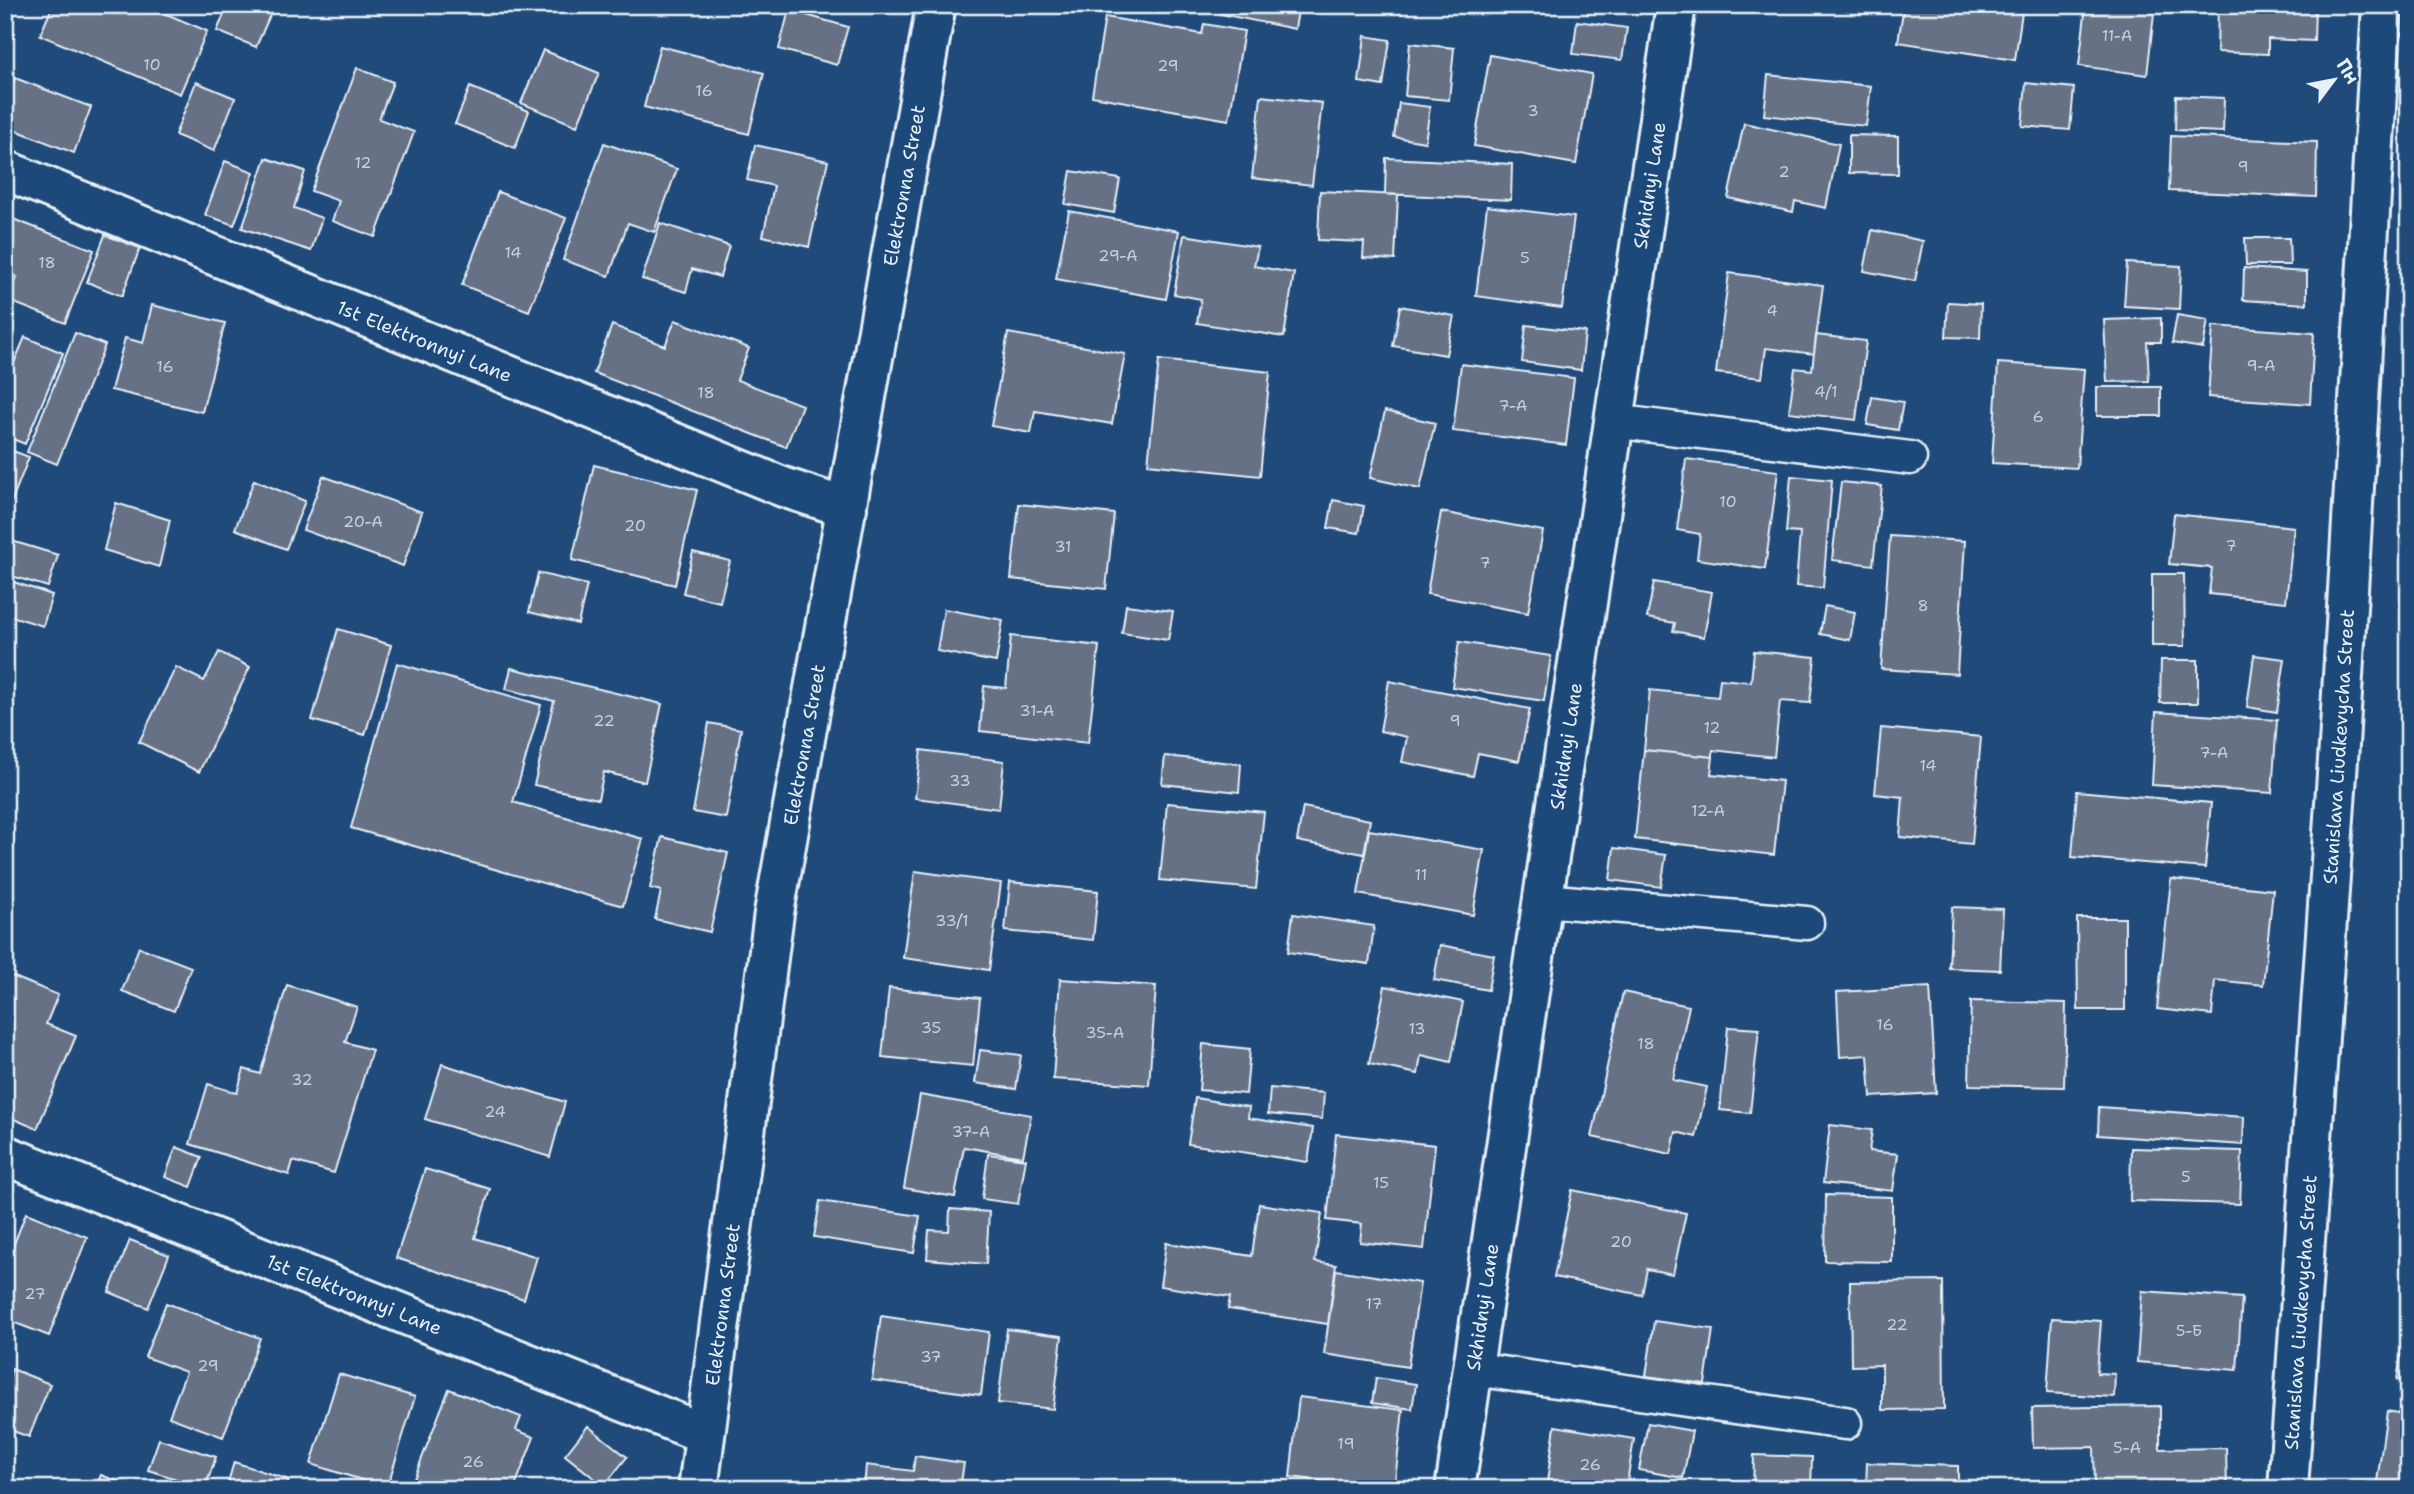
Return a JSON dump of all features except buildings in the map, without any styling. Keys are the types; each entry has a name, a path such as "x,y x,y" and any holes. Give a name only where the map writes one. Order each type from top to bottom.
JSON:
{"street":[{"name":"Elektronna Street","path":"698,1489 775,913 936,5"},
{"name":"Skhidnyi Lane","path":"1455,1489 1676,5"},
{"name":"Stanislava Liudkevycha Street","path":"2288,1489 2339,745 2382,5"},
{"name":"1st Elektronnyi Lane","path":"5,170 783,486 846,508"},
{"name":"1st Elektronnyi Lane","path":"5,1155 705,1434"}],"lane":[{"path":"1613,421 1910,458"},
{"path":"1543,900 1807,923"},
{"path":"1474,1369 1845,1423"}]}
